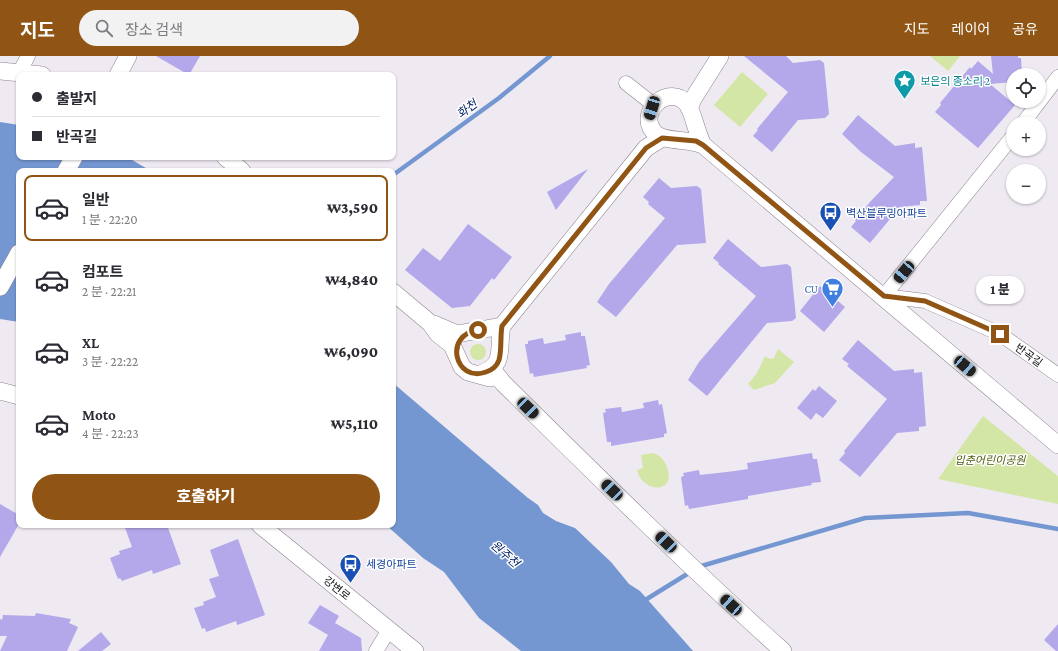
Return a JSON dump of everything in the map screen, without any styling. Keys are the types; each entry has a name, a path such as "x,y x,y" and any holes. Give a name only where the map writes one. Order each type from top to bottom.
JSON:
{"street":[{"path":"20,72 28,56"},
{"path":"120,72 128,56"},
{"path":"676,97 684,90 706,56"},
{"path":"486,372 499,360 499,346 502,326 646,148 664,135 688,131 692,98 720,56"},
{"path":"0,71 16,73"},
{"path":"1028,116 1058,78"},
{"path":"626,83 654,105"},
{"path":"703,145 691,113 682,100 676,97 662,98 654,105 649,116 664,135 696,141 703,145 884,296 1058,445"},
{"path":"884,296 1006,145"},
{"path":"228,160 238,168"},
{"path":"0,287 16,258"},
{"path":"396,294 430,322 438,334 452,345 458,361 468,372 486,372 503,383 721,596 783,651"},
{"name":"반곡길","path":"884,296 925,301 1000,334 1058,376"},
{"path":"430,322 457,334 502,326"},
{"path":"458,361 457,347 464,335 474,331 491,334 499,346"},
{"path":"0,391 16,395"},
{"name":"강변로","path":"264,528 415,651"},
{"path":"376,651 389,630"}],"green space":[{"path":"930,56 960,56 948,71"},
{"path":"742,72 768,94 740,127 714,105"},
{"path":"478,344 484,346 486,352 484,358 478,360 472,358 470,352 472,346"},
{"path":"778,349 794,362 775,383 754,390 748,384 757,373 765,356 770,359 774,358"},
{"name":"입춘어린이공원","path":"983,416 1058,476 1058,504 938,479"},
{"path":"653,453 664,461 669,474 668,481 659,487 652,487 646,484 637,470 643,468 641,455"}],"water":[{"path":"0,122 16,125 16,160 132,160 146,168 16,168 16,322 0,319"},
{"name":"원주천","path":"396,386 538,505 543,513 556,521 575,528 611,562 629,584 640,591 693,651 521,651 479,618 444,572 423,558 389,528 396,528"}],"building":[{"path":"156,56 200,56 191,72 184,72"},
{"path":"744,56 786,56 793,63 820,60 824,63 829,114 825,118 798,120 772,152 753,136 758,130 757,129 788,92"},
{"path":"991,56 1018,56 1018,58 1021,58 1022,68 1006,68 1006,83 990,84 1006,97 1006,108 1012,108 978,148 935,112 941,105 940,103 970,67 971,69 978,61 993,74"},
{"path":"858,115 895,146 915,143 915,148 922,147 927,201 920,201 920,205 900,207 870,243 851,227 870,202 894,177 861,152 842,134"},
{"path":"588,169 556,210 547,192"},
{"path":"659,178 671,188 697,186 701,189 706,243 677,245 616,317 597,302 609,284 665,218 648,204 649,202 643,197"},
{"path":"468,224 512,257 494,280 492,278 470,306 452,308 405,270 423,248 440,261"},
{"path":"728,239 761,267 787,264 791,267 796,318 792,321 767,323 707,396 688,380 699,362 756,296 713,258"},
{"path":"820,286 845,307 824,332 800,311"},
{"path":"581,332 581,336 585,336 590,365 586,366 587,368 534,377 533,373 530,374 525,344 528,344 528,341 543,338 544,344 566,340 565,335"},
{"path":"858,340 894,371 914,369 914,373 922,372 926,426 919,427 919,431 897,433 860,477 839,460 845,453 844,451 887,399 847,366 849,364 842,359"},
{"path":"819,386 837,401 823,418 816,413 811,420 797,408 813,389 815,391"},
{"path":"658,400 659,405 662,404 667,433 664,434 664,437 611,446 611,442 607,442 603,413 606,412 605,409 621,407 622,412 644,408 643,403"},
{"path":"812,453 813,459 817,459 821,482 811,483 812,485 748,496 748,499 689,509 688,505 685,506 681,477 684,476 683,473 699,470 700,475 748,469 747,463"},
{"path":"0,504 16,513 17,528 0,557"},
{"path":"125,528 168,528 181,564 153,574 152,570 122,581 120,578 118,579 110,558 120,554 119,551 132,547"},
{"path":"238,539 265,615 237,625 236,621 206,632 205,628 202,629 194,608 204,605 203,602 216,597 209,579 219,576 210,550"},
{"path":"320,605 339,616 335,623 361,638 362,651 319,651 328,635 308,623"},
{"path":"36,613 71,619 69,623 78,627 67,651 0,651 7,636 0,636 0,619 2,620 3,615 35,616"},
{"path":"1058,624 1058,651 1056,651 1044,640"},
{"path":"101,632 111,644 102,651 78,651"}],"waterway":[{"name":"화천","path":"396,173 499,98 550,56"},
{"path":"698,567 865,518 968,513 1058,529"},
{"path":"642,602 692,571"}],"place":[{"name":"보은의 종소리 2","path":"905,100"},
{"name":"벽산블루밍아파트","path":"830,232"},
{"name":"CU","path":"833,308"},
{"name":"세경아파트","path":"351,584"}],"route":[{"path":"478,330 471,331 464,335 457,347 456,354 462,367 468,372 475,374 489,371 495,366 499,360 499,346 502,326 646,148 662,138 676,138 696,141 703,145 884,296 925,301 1000,334"}]}
